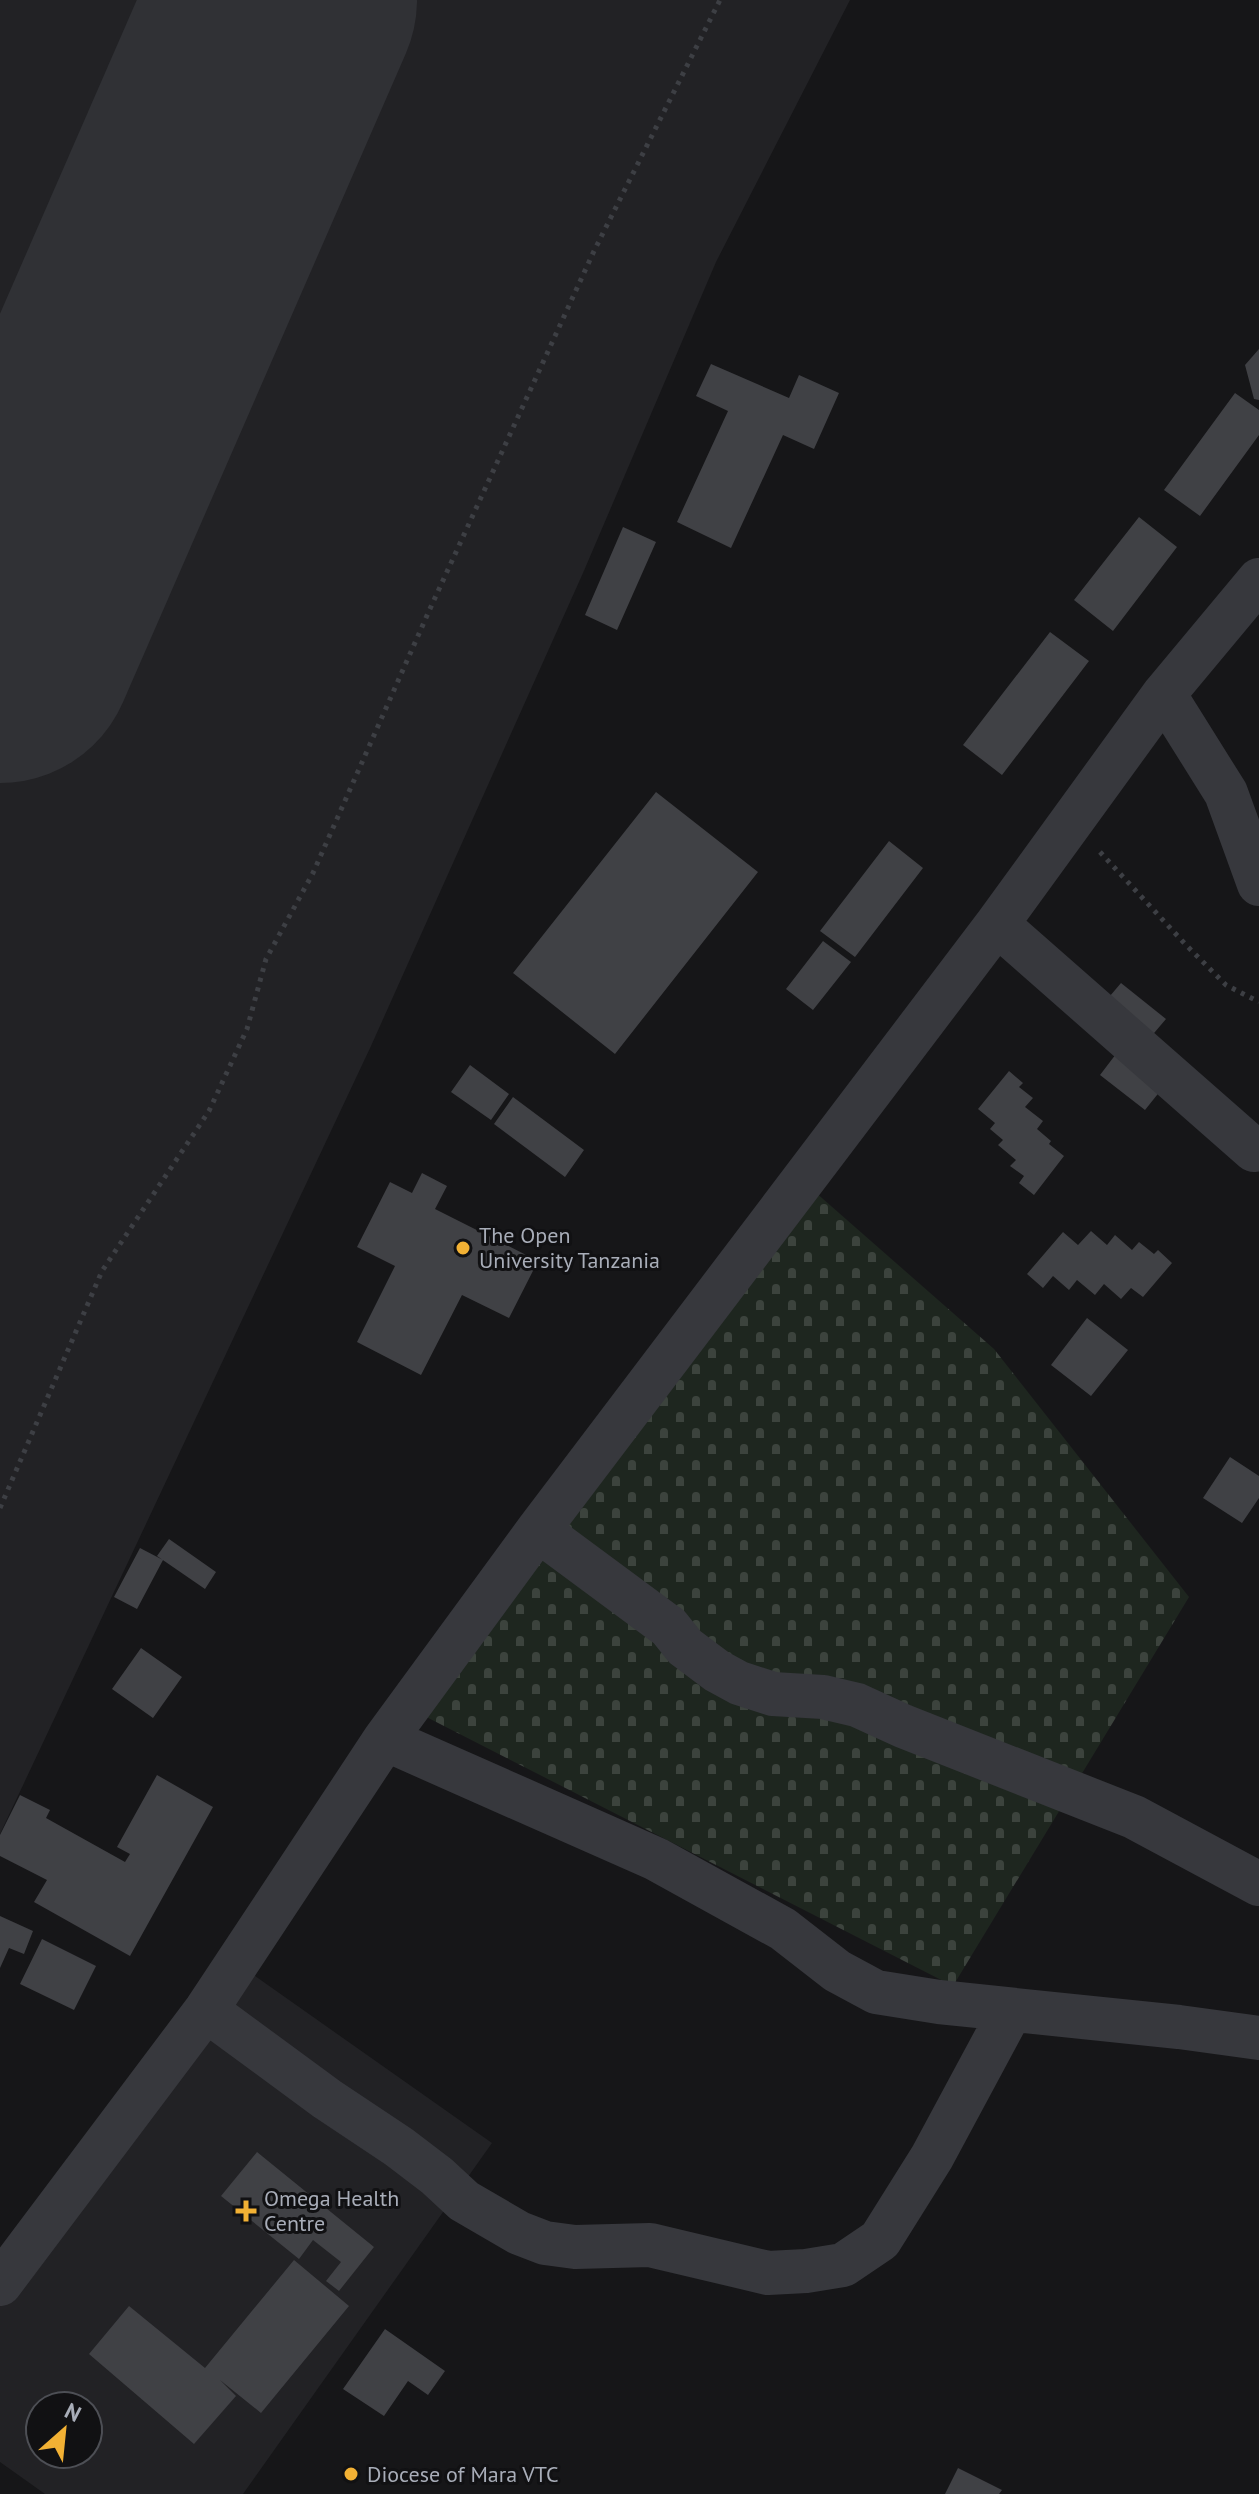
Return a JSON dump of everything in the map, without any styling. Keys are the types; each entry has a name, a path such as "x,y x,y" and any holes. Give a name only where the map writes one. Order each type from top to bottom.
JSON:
{"street":[{"path":"0,2284 206,2010 385,1739 538,1530 997,924 1164,694 1259,580"},
{"path":"1164,694 1226,793 1259,884"},
{"path":"997,924 1254,1150"},
{"path":"538,1530 669,1627 685,1647 739,1683 773,1694 823,1697 857,1705 1134,1817 1259,1884"},
{"path":"385,1739 656,1859 783,1929 837,1971 876,1992 939,2002 1259,2038"},
{"path":"206,2010 327,2099 399,2147 464,2201 519,2233 545,2243 575,2247 650,2245 768,2273 843,2265 880,2240 932,2157 1011,2010"}],"path":[{"path":"0,1508 102,1271 209,1111 247,1029 266,959 313,873 594,251 720,0"},
{"path":"1072,821 1226,985 1259,1002"}],"shaded area":[{"path":"0,0 850,0 716,262 583,573 371,1046 0,1834"},
{"name":"Omega Health Centre","path":"228,1957 492,2143 243,2494 45,2494 0,2462 0,2279"}],"green space":[{"path":"790,1170 994,1349 1189,1597 953,1986 399,1703"}],"building":[{"path":"1259,349 1259,400 1254,399 1245,365"},
{"path":"711,364 789,398 799,375 839,393 814,449 783,435 731,548 677,522 728,411 696,396"},
{"path":"1235,393 1259,410 1259,435 1200,516 1164,490"},
{"path":"1139,517 1177,547 1113,631 1074,600"},
{"path":"623,527 656,542 617,630 585,615"},
{"path":"1050,632 1089,661 1002,775 963,745"},
{"path":"656,792 758,872 615,1054 513,973"},
{"path":"889,841 923,868 855,957 820,931"},
{"path":"823,941 851,962 813,1010 786,989"},
{"path":"1121,983 1166,1019 1149,1039 1104,1003"},
{"path":"1116,1054 1161,1090 1145,1110 1100,1075"},
{"path":"470,1065 509,1094 491,1120 451,1092"},
{"path":"1009,1071 1023,1083 1019,1087 1033,1098 1025,1107 1043,1121 1037,1129 1064,1156 1034,1195 1019,1183 1024,1176 1010,1166 1016,1160 998,1145 1003,1140 990,1129 995,1123 978,1109"},
{"path":"513,1097 584,1150 565,1177 494,1124"},
{"path":"422,1173 447,1186 435,1209 538,1261 509,1318 462,1295 421,1375 357,1342 395,1266 357,1247 390,1182 412,1193"},
{"path":"1091,1231 1107,1245 1115,1235 1132,1250 1139,1242 1154,1254 1158,1250 1172,1263 1143,1297 1131,1288 1121,1299 1104,1284 1095,1295 1077,1280 1069,1290 1053,1276 1043,1288 1027,1274 1063,1232 1078,1245"},
{"path":"1087,1318 1128,1350 1091,1396 1051,1365"},
{"path":"1230,1457 1259,1476 1259,1498 1242,1523 1203,1498"},
{"path":"169,1539 216,1572 205,1589 157,1556"},
{"path":"140,1548 163,1560 137,1609 114,1597"},
{"path":"141,1648 182,1677 153,1718 112,1689"},
{"path":"157,1775 213,1807 130,1956 34,1902 47,1880 0,1856 0,1835 20,1795 50,1810 46,1818 125,1862 130,1854 117,1847"},
{"path":"0,1916 33,1931 24,1954 9,1948 0,1968"},
{"path":"42,1939 96,1966 74,2010 20,1984"},
{"path":"257,2152 374,2247 339,2291 326,2281 341,2262 313,2240 299,2259 221,2196"},
{"path":"294,2260 349,2306 261,2413 220,2380 236,2396 194,2444 89,2354 129,2306 205,2368"},
{"path":"385,2329 445,2371 428,2395 408,2381 384,2416 343,2389"},
{"path":"958,2468 1002,2490 999,2494 945,2494"}],"runway":[{"path":"0,649 283,0"}],"place":[{"name":"The Open University Tanzania","path":"463,1248"},
{"name":"Omega Health Centre","path":"246,2211"},
{"name":"Diocese of Mara VTC","path":"351,2474"}]}
